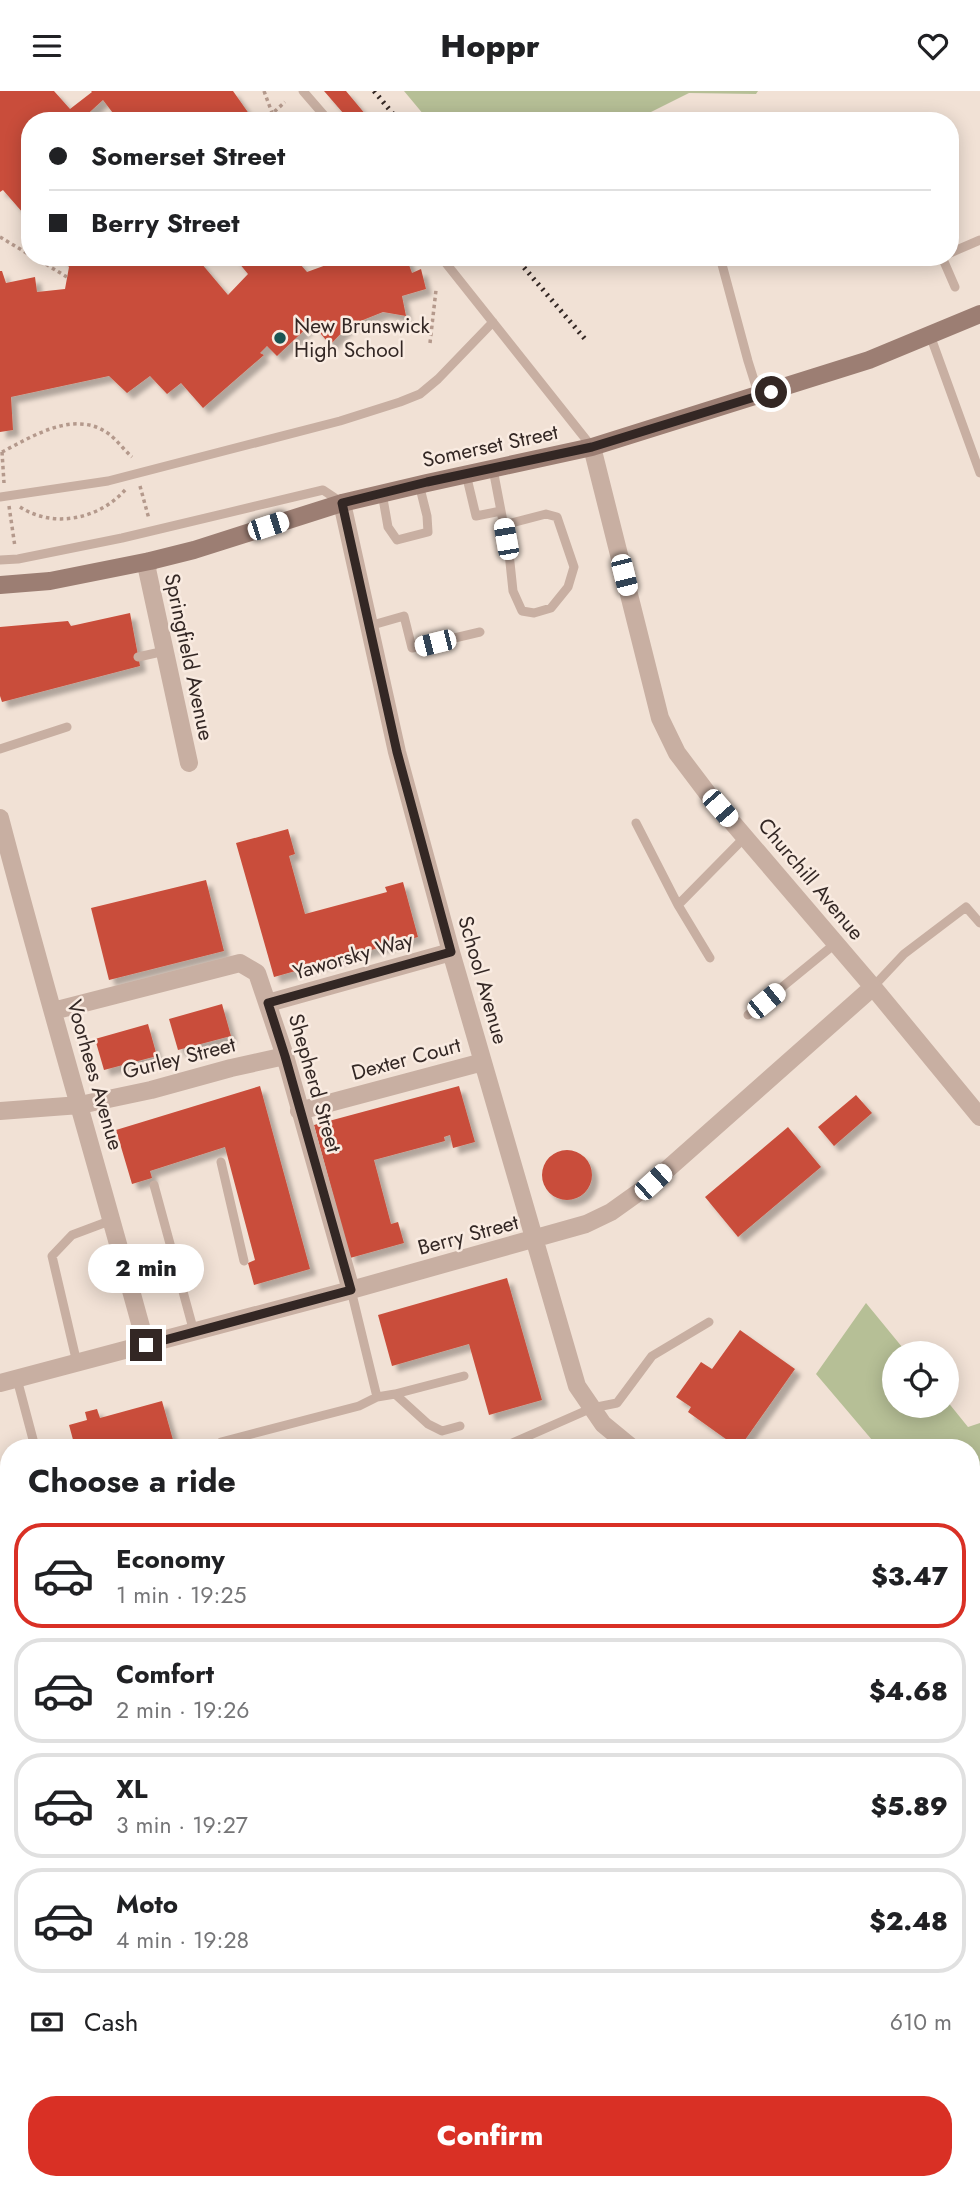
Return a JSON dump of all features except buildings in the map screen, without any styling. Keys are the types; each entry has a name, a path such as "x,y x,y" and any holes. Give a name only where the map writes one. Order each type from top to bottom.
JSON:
{"main road":[{"name":"Somerset Street","path":"0,585 50,581 150,561 194,550 342,503 592,447 869,360 980,314"}],"street":[{"name":"Churchill Avenue","path":"592,447 660,718 677,753 708,794 980,1117"},
{"name":"School Avenue","path":"342,503 397,752 451,952 577,1386 603,1424 621,1439"},
{"name":"Springfield Avenue","path":"150,561 147,569 189,763"},
{"name":"Voorhees Avenue","path":"0,818 146,1345"},
{"name":"Yaworsky Way","path":"268,1003 451,952"},
{"name":"Shepherd Street","path":"53,1011 240,963 257,973 285,1056 351,1290"},
{"name":"Berry Street","path":"8,1381 586,1224 611,1212 653,1182 873,987"},
{"name":"Gurley Street","path":"0,1111 80,1105 285,1056"},
{"name":"Dexter Court","path":"299,1111 483,1062"}],"lane":[{"path":"303,91 320,112"},
{"path":"959,249 980,240"},
{"path":"448,266 592,447"},
{"path":"722,266 759,396"},
{"path":"946,266 955,287"},
{"path":"0,497 108,481 340,421 400,402 420,394 438,379 494,322"},
{"path":"930,335 980,473"},
{"path":"493,469 513,591 522,611 534,613 551,608 568,587 574,567 557,517 546,514 504,524"},
{"path":"466,474 476,516 501,510"},
{"path":"382,493 388,527 397,540 428,532 427,514 419,484"},
{"path":"0,560 18,559 122,538 323,490 342,503"},
{"path":"369,626 404,616 412,648 480,632"},
{"path":"138,657 165,651"},
{"path":"0,749 67,727"},
{"path":"636,823 678,905 710,958"},
{"path":"678,905 745,837"},
{"path":"873,987 904,954 966,907 980,923"},
{"path":"748,1015 836,943"},
{"path":"221,1162 244,1261"},
{"path":"155,1185 194,1332"},
{"path":"77,1363 52,1257 72,1235 112,1220"},
{"path":"351,1290 377,1397"},
{"path":"521,1439 592,1408 617,1403 652,1356 709,1322"},
{"path":"232,1439 359,1406 377,1397 464,1376"},
{"path":"8,1381 32,1439"},
{"path":"395,1394 428,1424 442,1431 460,1426"}],"path":[{"path":"264,91 272,112"},
{"path":"273,112 285,101"},
{"path":"0,237 21,249"},
{"path":"48,266 67,278"},
{"path":"430,343 436,291"},
{"path":"5,484 1,452 47,428 85,423 108,433 132,457"},
{"path":"15,548 9,506 48,518 71,519 96,512 116,501 130,485 140,484 149,521"}],"green space":[{"path":"404,91 758,91 756,94 689,93 651,112 422,112"},
{"path":"866,1303 897,1341 882,1341 882,1418 959,1418 959,1416 968,1427 980,1423 980,1439 871,1439 816,1374"}],"railway":[{"path":"374,91 392,112"},
{"path":"523,266 585,339"}],"place":[{"name":"New Brunswick High School","path":"280,338"}],"route":[{"path":"146,1345 351,1290 268,1003 451,952 397,752 342,503 592,447 771,392"}]}
